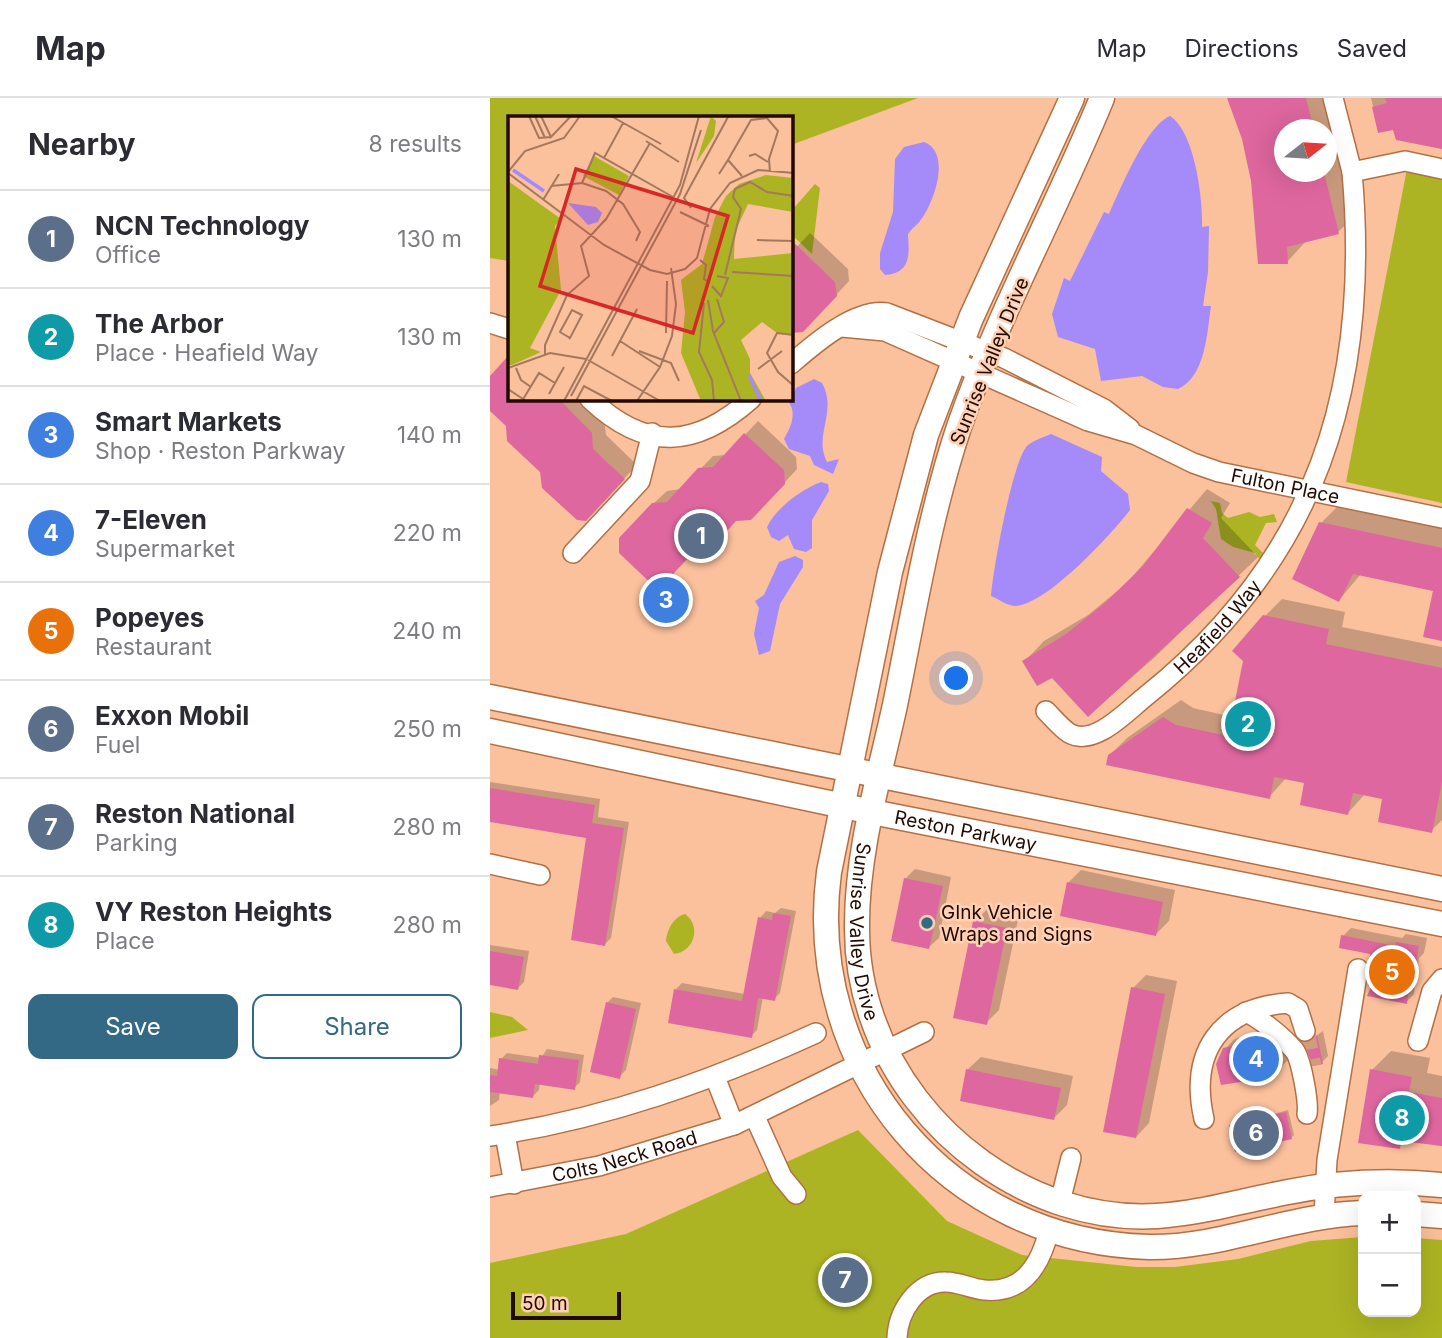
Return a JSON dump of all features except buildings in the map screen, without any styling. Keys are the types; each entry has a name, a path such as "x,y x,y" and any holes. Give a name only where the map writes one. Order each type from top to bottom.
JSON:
{"main road":[{"name":"Sunrise Valley Drive","path":"1072,98 956,352 903,516 842,805 827,892 826,933 835,997 859,1066 890,1114 944,1171 993,1205 1049,1230 1102,1243 1172,1247 1221,1240 1324,1216 1358,1213"},
{"name":"Sunrise Valley Drive","path":"1102,98 979,374 958,430 938,502 872,812 859,890 857,940 866,995 887,1052 919,1104 953,1141 996,1173 1060,1202 1114,1214 1168,1217 1325,1186 1393,1182 1442,1185"},
{"name":"Reston Parkway","path":"490,697 1442,889"},
{"name":"Reston Parkway","path":"490,732 872,812 1442,924"},
{"path":"1421,1214 1442,1216"}],"street":[{"name":"Heafield Way","path":"1046,711 1069,733 1093,735 1188,662 1228,620 1267,570 1310,491 1332,430 1347,373 1357,278 1358,239 1352,172 1333,98"},
{"path":"1352,172 1405,162 1442,169"},
{"path":"793,362 822,338 863,316 880,312 907,319 956,352"},
{"path":"490,323 508,329"},
{"name":"Fulton Place","path":"956,352 989,351 1104,409 1136,435"},
{"name":"Fulton Place","path":"956,352 979,374 1088,421 1136,435 1219,472 1442,518"},
{"path":"593,401 615,418 652,433 674,438 703,433 748,401"},
{"path":"573,553 640,481 652,433"},
{"path":"490,864 540,874"},
{"path":"1324,1216 1328,1150 1358,969"},
{"path":"1418,1041 1432,991 1442,979"},
{"path":"1204,1119 1200,1096 1210,1045 1228,1021 1246,1012 1292,1003 1300,1013 1305,1031"},
{"path":"1246,1012 1256,1017 1296,1051 1307,1106 1313,1087 1312,1066"},
{"name":"Colts Neck Road","path":"490,1187 637,1156 734,1125 925,1032"},
{"path":"514,1184 498,1135 612,1111 715,1077 816,1033"},
{"path":"715,1077 734,1125"},
{"path":"755,1117 782,1177 796,1194"},
{"path":"1060,1202 1071,1158"},
{"path":"897,1338 897,1327 912,1298 934,1284 946,1282 984,1290 1008,1287 1021,1281 1039,1262 1049,1230"}],"shaded area":[{"path":"490,98 918,98 793,144 793,116 508,116 508,261 490,258"},
{"path":"1170,116 1186,136 1199,184 1202,227 1209,226 1208,272 1203,306 1211,306 1204,352 1194,374 1178,389 1163,387 1142,376 1101,381 1095,349 1058,337 1052,314 1064,278 1070,281 1104,212 1109,214 1143,145 1161,122"},
{"path":"924,142 937,156 939,167 935,191 920,221 908,234 907,261 900,270 885,275 880,269 880,253 893,212 895,159 904,147"},
{"path":"1407,169 1442,176 1442,503 1346,482"},
{"path":"815,184 820,188 812,254 793,236 793,209"},
{"path":"814,379 822,383 828,404 823,452 827,462 839,459 833,474 814,465 810,456 789,449 784,439 793,414 788,401 793,401 796,388"},
{"path":"1051,434 1102,457 1101,471 1128,494 1130,510 1094,551 1061,581 1029,602 1013,606 991,596 1004,518 1021,456 1029,444"},
{"path":"821,482 828,484 829,491 812,520 812,548 806,552 794,549 788,535 779,541 771,537 767,527 783,506 798,494"},
{"path":"1211,501 1220,503 1222,513 1228,518 1249,512 1260,517 1274,514 1277,522 1266,523 1255,545 1264,554 1260,560 1255,553 1233,547 1221,539 1216,509"},
{"path":"795,556 803,560 803,567 780,604 770,651 759,655 754,634 759,608 755,601 764,595 779,562"},
{"path":"685,914 693,925 693,938 687,949 674,954 666,941 668,933 671,924"},
{"path":"490,1012 512,1017 528,1030 490,1038"},
{"path":"858,1130 947,1221 1022,1255 1136,1267 1175,1267 1238,1259 1311,1241 1358,1237 1358,1317 1421,1317 1421,1238 1442,1240 1442,1338 490,1338 490,1263 626,1234"}],"tunnel":[{"path":"1305,1031 1312,1066"}],"place":[{"name":"NCN Technology","path":"701,536"},
{"name":"Smart Markets","path":"666,600"},
{"name":"The Arbor","path":"1248,724"},
{"name":"GInk Vehicle Wraps and Signs","path":"927,923"},
{"name":"Popeyes","path":"1392,972"},
{"name":"7-Eleven","path":"1256,1059"},
{"name":"VY Reston Heights","path":"1402,1118"},
{"name":"Exxon Mobil","path":"1256,1133"},
{"name":"Reston National","path":"845,1280"}]}
